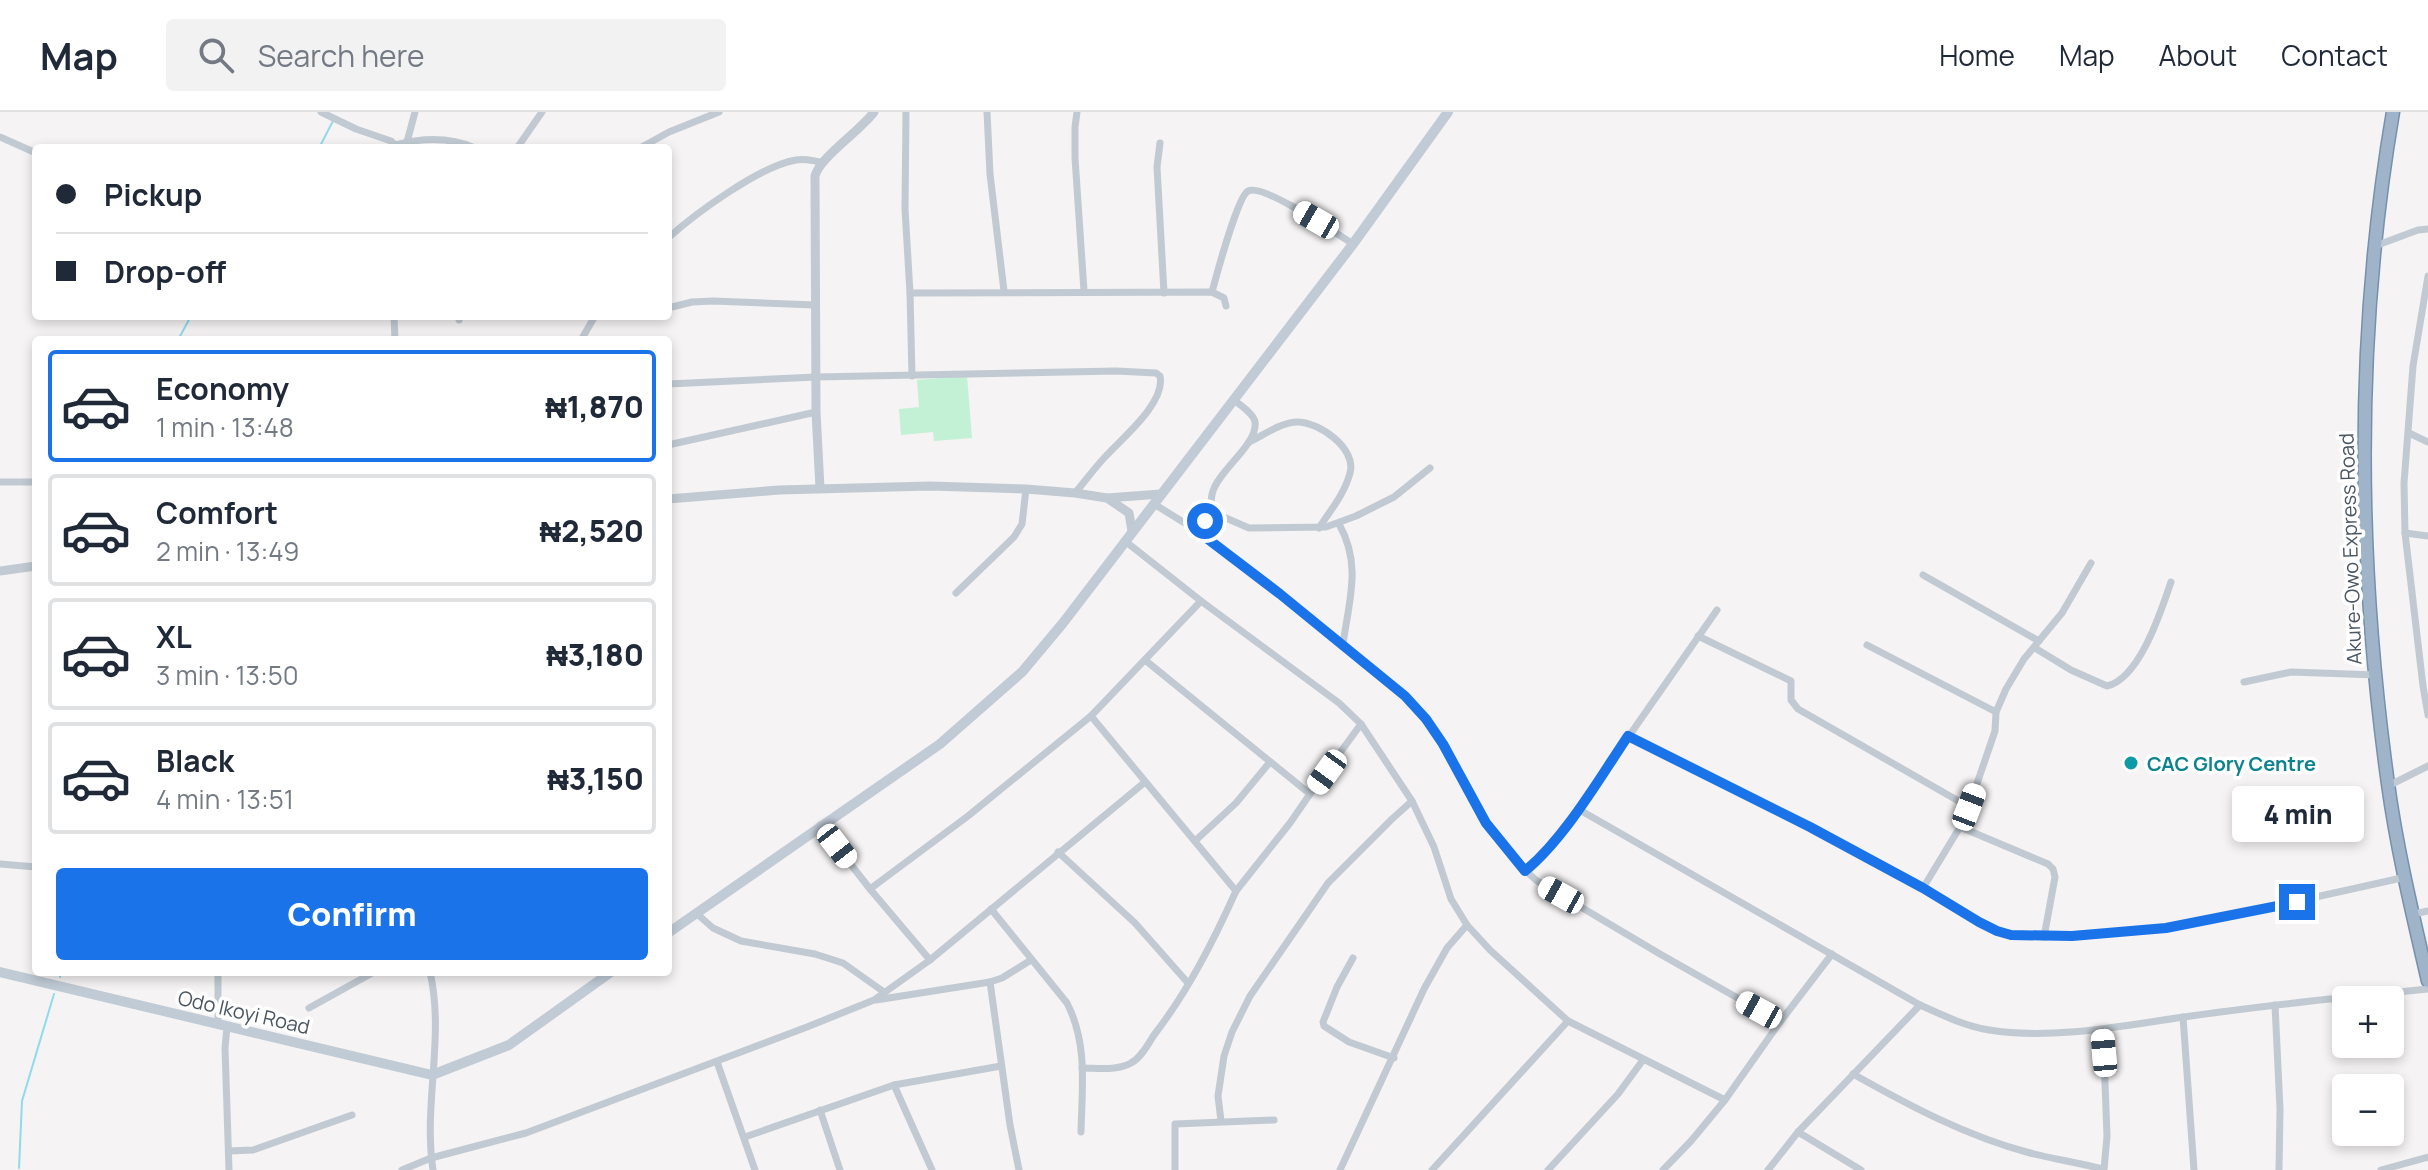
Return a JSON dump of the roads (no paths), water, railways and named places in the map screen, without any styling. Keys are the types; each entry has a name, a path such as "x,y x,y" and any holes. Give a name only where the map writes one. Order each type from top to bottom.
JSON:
{"highway":[{"name":"Akure-Owo Express Road","path":"2393,112 2375,246 2367,338 2366,554 2388,786 2428,981"}],"main road":[{"path":"672,930 940,744 1006,687 1056,631 1158,499 1353,244 1448,112"},
{"name":"Odo Ikoyi Road","path":"0,972 432,1075"},
{"path":"432,1075 509,1045 605,976"}],"street":[{"path":"407,142 415,112"},
{"path":"520,144 542,112"},
{"path":"647,144 719,112"},
{"path":"820,488 816,412 816,169 874,112"},
{"path":"906,112 904,195 912,376"},
{"path":"987,112 990,174 1004,291"},
{"path":"1077,112 1075,158 1084,291"},
{"path":"324,114 393,144"},
{"path":"0,137 32,151"},
{"path":"401,144 441,140 456,144"},
{"path":"1160,143 1157,167 1164,293"},
{"path":"672,235 768,170 798,159 821,162"},
{"path":"1212,292 1235,217 1243,195 1248,191 1255,190 1281,200 1353,244"},
{"path":"2375,246 2428,229"},
{"path":"2428,276 2416,343 2404,483 2405,533 2428,715"},
{"path":"910,293 1212,292 1224,298 1226,306"},
{"path":"672,307 713,301 816,305"},
{"path":"672,384 816,377 1116,371 1156,373 1160,376 1161,386 1155,401 1075,493"},
{"path":"1212,516 1211,498 1217,481 1249,442 1256,423 1234,400"},
{"path":"672,444 816,412"},
{"path":"1249,442 1276,428 1298,422 1315,426 1347,450 1350,473 1341,494 1319,528"},
{"path":"2409,433 2428,442"},
{"path":"1196,530 1212,516 1226,517 1249,528 1319,528 1339,524 1394,497 1430,468"},
{"path":"0,482 32,482"},
{"path":"672,499 820,488 986,486 1107,498 1158,499 1405,696 1443,744 1486,823 1525,871 1660,954 1780,1022"},
{"path":"956,593 1014,537 1022,524 1026,489"},
{"path":"1107,498 1129,513 1132,531"},
{"path":"1339,524 1349,544 1353,568 1343,644"},
{"path":"2405,533 2428,536"},
{"path":"1125,541 1339,703 1361,724 1412,801 1434,847 1446,888 1467,925 1490,950 1568,1021 1725,1100"},
{"path":"1923,888 1969,807 1995,731 1996,712 2014,674 2062,613 2091,563"},
{"path":"0,571 32,567"},
{"path":"1923,575 2037,645 2071,670 2107,686 2129,672 2142,652 2171,582"},
{"path":"870,889 968,816 1091,716 1201,601"},
{"path":"1525,871 1539,859 1578,809 1717,610"},
{"path":"1698,636 1791,681 1791,700 1798,709 1969,807"},
{"path":"1867,645 1996,712"},
{"path":"1145,660 1310,794"},
{"path":"2244,682 2291,672 2376,675"},
{"path":"1091,716 1236,891"},
{"path":"1082,1068 1106,1068 1132,1062 1172,1012 1236,891 1290,823 1361,724"},
{"path":"1628,736 1810,827 1997,931 2011,935 2044,937 2166,928 2406,877"},
{"path":"1195,841 1236,803 1270,762"},
{"path":"2388,786 2428,766"},
{"path":"874,1000 930,960 1145,782"},
{"path":"1221,1121 1218,1096 1224,1056 1250,996 1328,883 1412,801"},
{"path":"1578,809 1920,1005 1984,1030 2011,1033 2103,1030 2275,1005 2428,989"},
{"path":"820,825 930,960"},
{"path":"1960,827 2048,864 2053,869 2055,877 2044,937"},
{"path":"1058,852 1135,923 1188,983"},
{"path":"0,864 32,867"},
{"path":"991,909 1067,1003 1074,1017 1082,1049 1081,1132"},
{"path":"2414,914 2428,911"},
{"path":"696,913 713,928 741,941 815,954 843,963 884,992"},
{"path":"1340,1170 1437,964 1467,925"},
{"path":"1663,1170 1725,1100 1832,954"},
{"path":"1353,958 1337,987 1324,1025 1349,1042 1394,1058"},
{"path":"402,1170 431,1158 526,1133 874,1000 990,982 1031,960"},
{"path":"218,976 225,1048 229,1170"},
{"path":"309,1008 367,976"},
{"path":"430,976 435,1018 430,1086 433,1170"},
{"path":"990,982 1019,1170"},
{"path":"1768,1170 1798,1132 1920,1005"},
{"path":"2275,1005 2280,1109 2279,1170"},
{"path":"2183,1017 2194,1170"},
{"path":"1432,1170 1568,1021"},
{"path":"1853,1074 1912,1108 1973,1134 2029,1152 2104,1169 2107,1136 2103,1030"},
{"path":"1548,1170 1618,1094 1643,1060"},
{"path":"717,1062 755,1170"},
{"path":"745,1137 894,1085 1001,1066"},
{"path":"894,1085 932,1170"},
{"path":"820,1110 840,1170"},
{"path":"229,1151 265,1147 352,1115"},
{"path":"1175,1170 1175,1124 1274,1120"},
{"path":"1798,1132 1861,1170"},
{"path":"2381,1170 2428,1157"}],"waterway":[{"path":"321,144 333,121"},
{"path":"180,336 189,320"},
{"path":"19,1168 22,1101 54,994"}],"place":[{"name":"CAC Glory Centre","path":"2131,763"}]}
